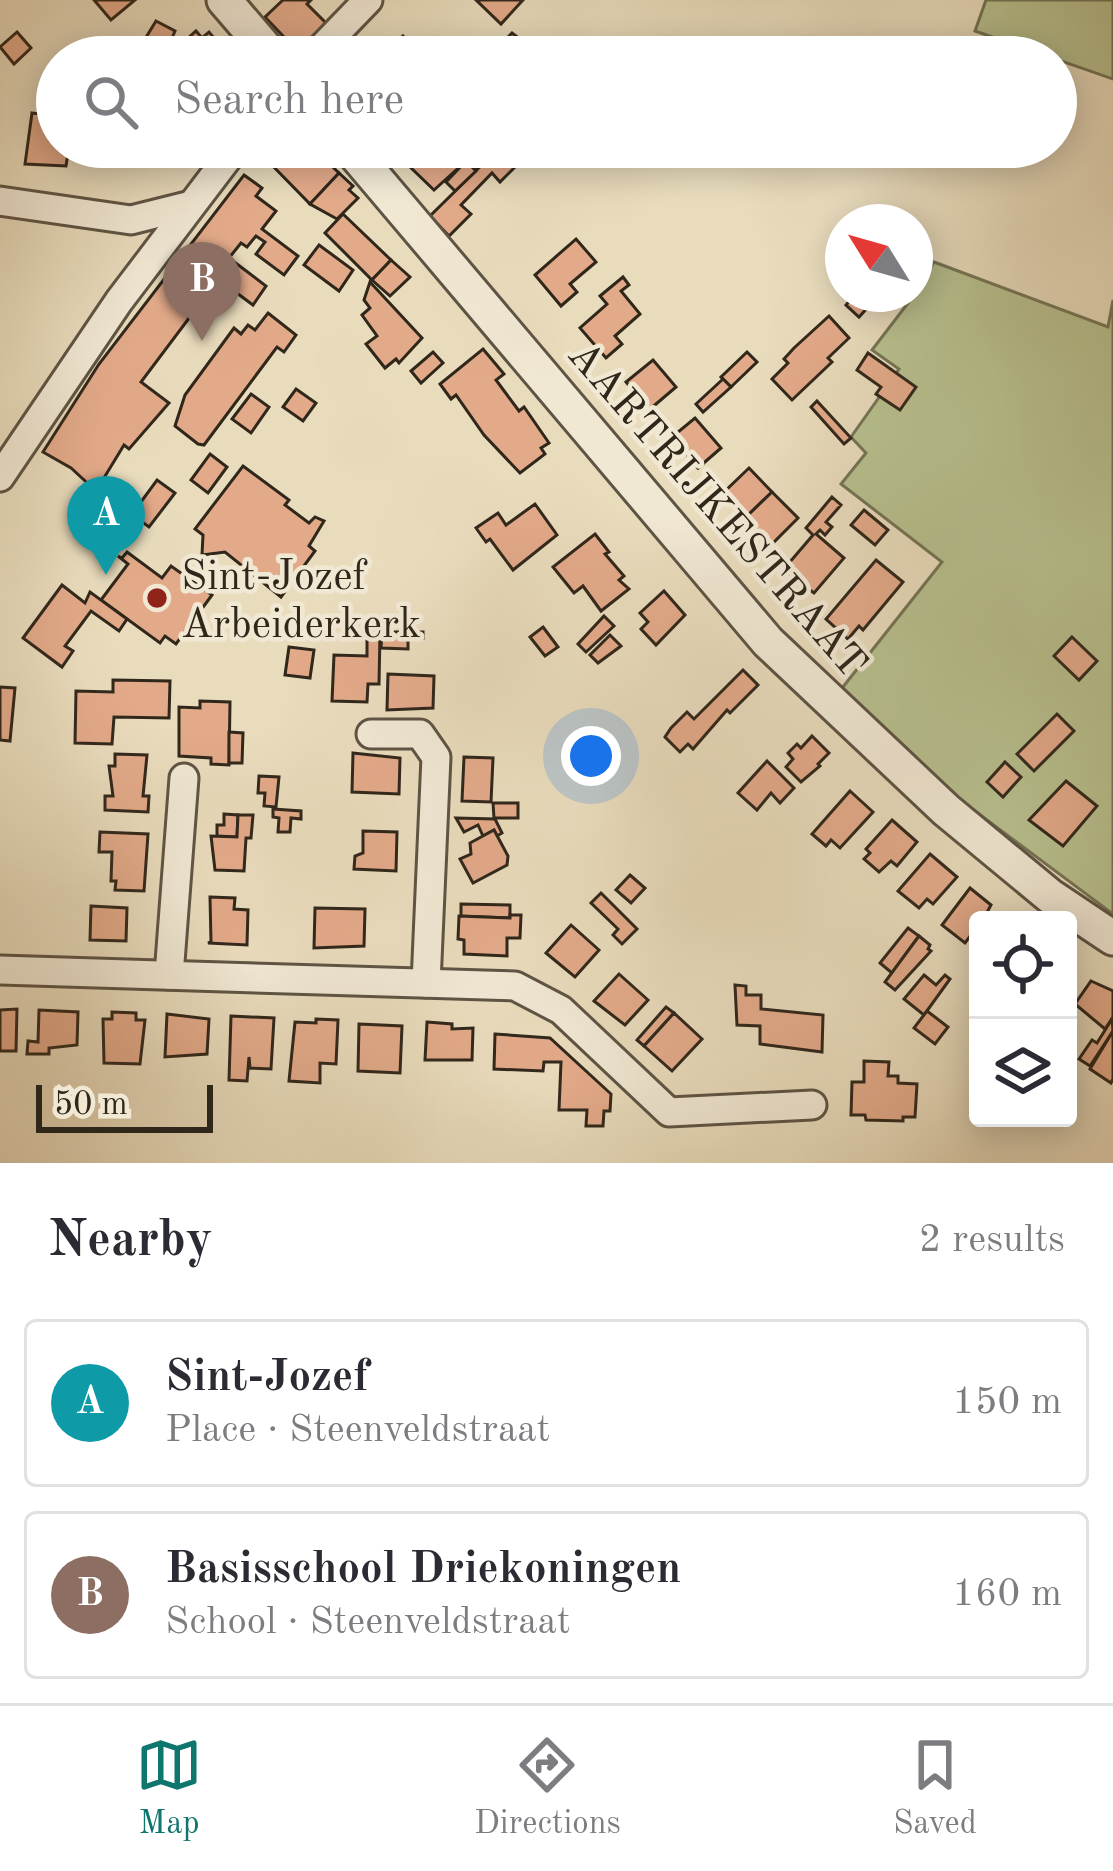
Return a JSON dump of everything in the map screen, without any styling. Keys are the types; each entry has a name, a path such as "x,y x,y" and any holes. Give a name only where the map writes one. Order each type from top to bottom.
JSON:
{"street":[{"path":"224,0 255,36"},
{"path":"333,36 368,0"},
{"path":"0,477 33,423 219,168"},
{"name":"AARTRIJKESTRAAT","path":"367,168 768,643 946,810 1050,896 1113,938"},
{"path":"0,201 130,220 188,206"},
{"path":"371,734 420,734 436,757 427,983"},
{"path":"169,975 184,778"},
{"path":"0,970 515,986 561,1010 669,1112 812,1105"}],"green space":[{"path":"986,0 1113,0 1113,79 1077,66 1077,36 989,36 975,31"},
{"path":"933,264 1108,327 1113,300 1113,914 900,755 839,692 942,562 841,484 866,453 851,437 899,369 872,350 901,312 933,312"}],"building":[{"path":"94,0 135,0 111,20"},
{"path":"283,0 311,0 307,4 331,28 323,36 283,36 265,17"},
{"path":"476,0 523,0 501,24"},
{"path":"156,21 175,31 173,36 147,36"},
{"path":"17,32 31,48 14,64 0,47"},
{"path":"32,113 36,113 36,165 25,164"},
{"path":"275,168 334,168 339,173 310,204"},
{"path":"411,168 458,168 434,190"},
{"path":"459,168 476,171 455,191 446,182"},
{"path":"479,168 514,168 500,182 492,173 461,205 471,214 449,236 430,216"},
{"path":"339,173 358,198 337,219 310,204"},
{"path":"244,175 262,188 256,196 276,211 262,229 298,256 284,275 256,254 265,242 256,236 247,247 241,243 229,258 266,286 253,305 214,276 200,294 205,297 141,382 169,403 129,449 124,445 96,491 71,468 43,452 99,364"},
{"path":"343,214 391,260 372,280 325,233"},
{"path":"576,239 596,262 570,284 577,292 561,306 535,275"},
{"path":"319,245 353,270 339,291 304,265"},
{"path":"391,260 410,277 390,296 372,280"},
{"path":"623,277 629,285 621,291 640,314 615,336 622,344 606,358 580,328 607,304 600,296"},
{"path":"370,282 422,338 399,363 396,359 385,368 366,344 377,336 362,315 370,308 364,300"},
{"path":"268,313 296,335 284,352 277,347 204,445 198,444 175,426 185,395 234,328 241,334 248,325 255,330"},
{"path":"829,316 849,338 828,358 832,362 792,400 772,379 788,363 784,359"},
{"path":"483,349 504,374 496,380 519,411 524,407 549,443 541,448 545,454 520,473 484,435 456,395 451,399 440,384"},
{"path":"433,352 443,363 421,383 411,371"},
{"path":"747,352 757,362 731,387 721,377"},
{"path":"868,353 916,387 900,410 876,394 881,387 857,370"},
{"path":"653,360 676,387 649,410 626,382"},
{"path":"723,379 731,387 703,412 696,404"},
{"path":"296,389 316,403 303,421 283,407"},
{"path":"251,394 269,407 251,433 232,419"},
{"path":"817,401 851,438 844,444 811,407"},
{"path":"695,418 721,448 698,468 672,437"},
{"path":"210,454 227,467 208,493 191,480"},
{"path":"243,466 289,500 285,505 309,523 315,517 324,521 309,546 315,551 281,597 225,552 202,555 203,535 195,529"},
{"path":"749,468 772,492 745,518 722,494"},
{"path":"157,480 175,493 149,527 115,502 124,490 141,502"},
{"path":"772,492 798,518 771,545 745,518"},
{"path":"832,497 841,505 826,522 832,527 825,535 820,530 816,534 844,558 814,593 783,570 813,535 806,528"},
{"path":"535,504 557,535 513,570 476,528 498,513 506,525"},
{"path":"864,510 888,530 875,545 851,525"},
{"path":"595,534 624,576 619,580 629,589 601,611 583,586 574,593 553,567"},
{"name":"Sint-Jozef Arbeiderkerk","path":"127,552 162,578 171,566 212,595 176,644 165,636 160,643 101,600 128,564 118,556"},
{"path":"876,560 903,582 863,630 859,626 848,639 826,619"},
{"path":"62,585 85,603 90,592 127,619 119,631 91,611 65,646 73,651 62,667 23,638"},
{"path":"664,591 685,615 656,645 641,629 648,622 640,613"},
{"path":"604,616 614,626 586,652 578,644"},
{"path":"543,627 558,647 545,656 530,637"},
{"path":"367,632 380,633 379,684 368,684 367,702 332,701 334,655 367,656"},
{"path":"382,632 423,632 423,638 408,638 408,649 381,648"},
{"path":"610,635 621,646 598,663 590,655"},
{"path":"1072,637 1097,661 1079,680 1054,656"},
{"path":"289,647 314,650 310,678 285,675"},
{"path":"743,670 758,685 730,713 727,710 693,749 688,744 680,752 665,737 671,728 687,712 694,719"},
{"path":"388,674 434,676 433,708 387,710"},
{"path":"113,680 170,681 169,718 114,717 112,744 75,743 76,691 113,692"},
{"path":"0,687 15,688 10,741 0,740"},
{"path":"200,701 230,702 229,765 211,764 211,758 179,756 179,707 200,708"},
{"path":"1057,714 1074,731 1034,771 1017,754"},
{"path":"229,732 243,733 242,763 229,763"},
{"path":"812,736 829,753 801,782 786,767 793,759 788,753"},
{"path":"353,753 400,758 399,794 352,792"},
{"path":"115,754 147,755 143,796 149,796 148,812 105,810 105,796 113,796 109,766 115,766"},
{"path":"464,757 493,758 491,802 462,801"},
{"path":"767,761 794,788 780,803 771,793 757,810 738,793"},
{"path":"1005,762 1021,777 1003,797 987,782"},
{"path":"259,776 279,777 276,807 264,806 265,793 258,793"},
{"path":"1066,781 1097,806 1063,846 1029,820"},
{"path":"850,791 873,812 840,848 831,840 826,846 812,834"},
{"path":"493,803 518,803 518,818 494,818"},
{"path":"273,809 301,811 301,819 291,818 290,832 278,832 279,818 273,817"},
{"path":"224,814 238,815 237,837 217,836"},
{"path":"238,815 253,815 244,871 215,870 211,836 237,837"},
{"path":"456,818 495,819 502,833 497,836 494,830 483,836 478,825 464,832"},
{"path":"892,820 917,842 897,866 891,861 879,872 864,859 870,853 866,849"},
{"path":"494,830 508,856 507,865 473,883 460,859 471,854 470,843"},
{"path":"363,831 397,832 396,871 354,869 355,856 363,853"},
{"path":"100,832 148,834 144,891 115,890 112,852 99,852"},
{"path":"930,854 957,877 933,904 927,899 919,908 898,891"},
{"path":"630,875 645,888 631,903 616,890"},
{"path":"970,888 991,905 988,911 969,911 965,943 942,925"},
{"path":"601,893 637,929 622,944 613,935 618,929 591,903"},
{"path":"210,897 235,898 234,909 248,910 247,945 208,943"},
{"path":"461,904 510,905 510,918 461,916"},
{"path":"91,906 127,908 126,941 90,940"},
{"path":"315,908 365,909 364,946 314,948"},
{"path":"521,915 520,938 507,938 507,956 464,954 464,940 458,939 459,916"},
{"path":"571,925 599,950 575,977 546,953"},
{"path":"908,928 919,936 892,973 880,963"},
{"path":"919,936 931,951 895,990 885,982"},
{"path":"619,974 648,1000 625,1025 594,1001"},
{"path":"924,975 936,985 945,975 950,979 924,1015 904,999"},
{"path":"1091,981 1113,991 1113,1017 1105,1029 1077,1006"},
{"path":"735,985 746,986 746,995 761,995 761,1009 823,1015 822,1052 760,1044 760,1026 737,1025"},
{"path":"666,1007 674,1013 644,1046 637,1040"},
{"path":"17,1009 16,1051 0,1051 0,1010"},
{"path":"39,1010 78,1012 77,1045 49,1048 49,1054 27,1054 28,1041 38,1042"},
{"path":"927,1011 948,1027 935,1044 914,1028"},
{"path":"112,1012 136,1013 136,1020 145,1020 140,1064 104,1063 103,1019 112,1019"},
{"path":"674,1013 702,1039 672,1071 644,1046"},
{"path":"167,1014 209,1019 207,1054 165,1057"},
{"path":"231,1016 274,1018 271,1069 250,1068 249,1057 247,1081 229,1080"},
{"path":"316,1019 338,1020 336,1064 320,1063 320,1083 289,1081 295,1022 316,1023"},
{"path":"1112,1019 1113,1031 1090,1066 1079,1059 1092,1040 1097,1043"},
{"path":"427,1022 452,1024 452,1029 473,1028 472,1060 425,1060"},
{"path":"359,1024 402,1026 400,1073 358,1071"},
{"path":"1113,1031 1113,1079 1111,1083 1090,1069"},
{"path":"495,1034 550,1038 611,1094 603,1126 586,1126 587,1110 559,1110 561,1062 544,1062 543,1071 494,1069"},
{"path":"864,1061 889,1062 888,1076 898,1076 898,1083 917,1084 915,1117 866,1120 865,1115 851,1115 852,1082 864,1082"}],"place":[{"name":"Basisschool Driekoningen","path":"202,341"},
{"name":"Sint-Jozef","path":"106,575"},
{"name":"Sint-Jozef Arbeiderkerk","path":"157,598"}]}
